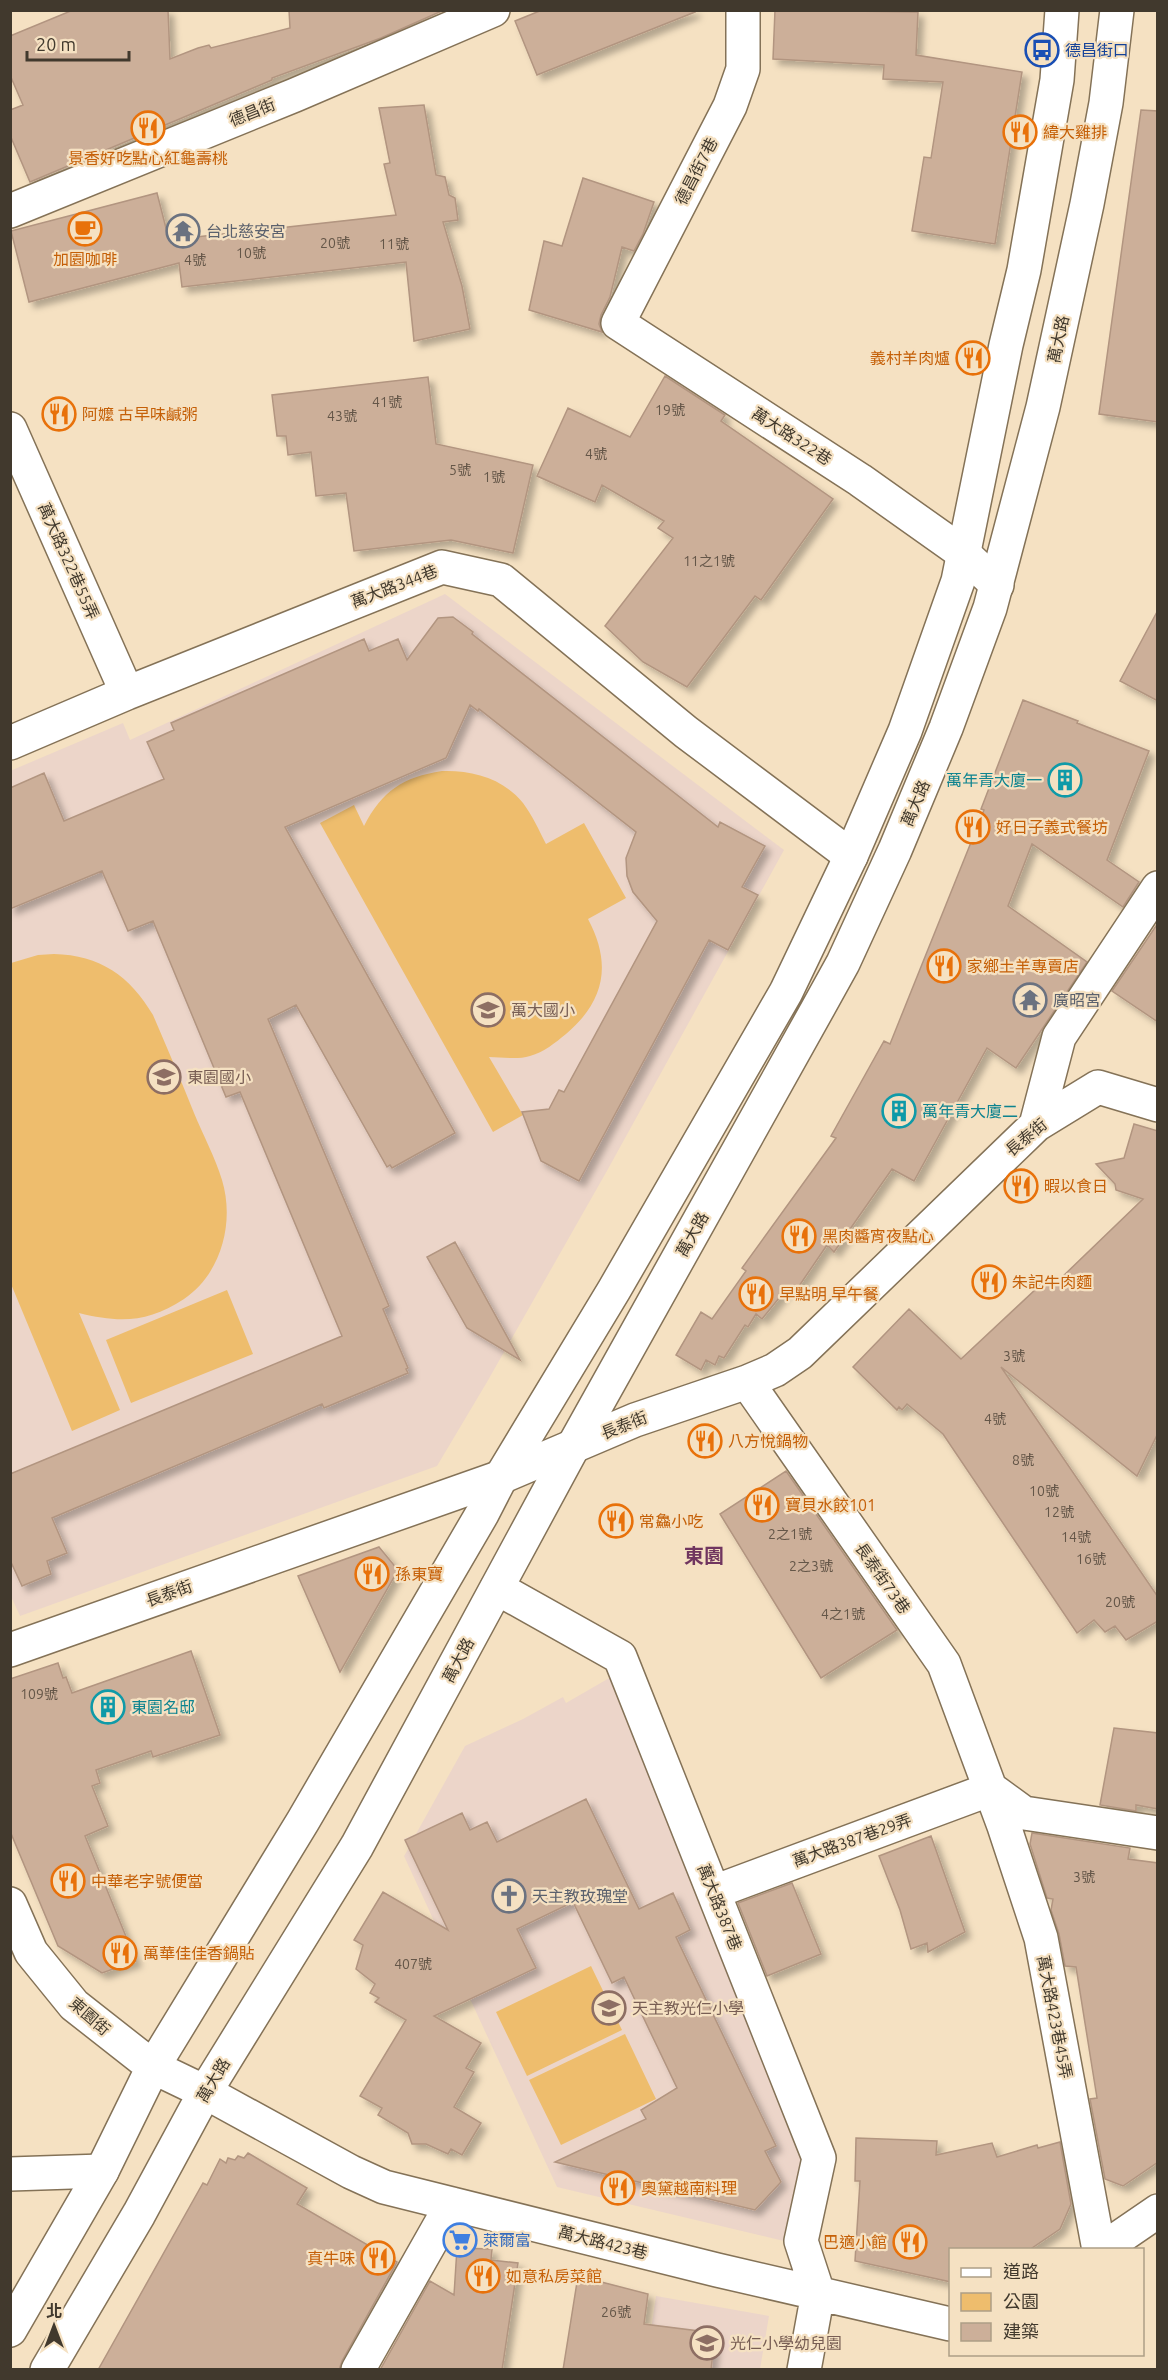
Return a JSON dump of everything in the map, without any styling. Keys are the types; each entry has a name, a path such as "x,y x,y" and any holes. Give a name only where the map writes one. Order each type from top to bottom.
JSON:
{"street":[{"name":"德昌街","path":"10,211 295,95 493,10"},
{"name":"德昌街7巷","path":"618,323 730,106 743,69 743,10"},
{"path":"10,2330 102,2171 153,2067 303,1821 501,1477 614,1290 786,992 852,856 905,731 958,581 1006,345 1024,270 1057,80 1062,10"},
{"name":"萬大路","path":"47,2370 139,2214 205,2092 357,1846 574,1445 843,963 895,850 946,728 997,585 1043,407 1087,204 1106,103 1117,10"},
{"name":"萬大路322巷","path":"618,323 860,480 963,554 997,585"},
{"name":"萬大路322巷55弄","path":"10,429 127,693"},
{"name":"萬大路344巷","path":"10,743 127,693 442,567 501,580 686,732 852,856"},
{"path":"1036,1125 1059,1037 1158,888"},
{"name":"長泰街","path":"10,1650 501,1477 635,1420 747,1382 775,1370 800,1353 1036,1125 1098,1087 1158,1105"},
{"name":"長泰街73巷","path":"747,1382 944,1664 991,1789"},
{"name":"萬大路387巷","path":"497,1588 620,1657 819,2158 801,2241 818,2293"},
{"path":"991,1789 1024,1813 1158,1833"},
{"name":"萬大路387巷29弄","path":"714,1892 991,1789"},
{"name":"萬大路423巷45弄","path":"991,1789 1041,1938 1100,2248"},
{"name":"東園街","path":"10,1904 31,1952 74,2005 153,2067 205,2092"},
{"name":"萬大路423巷","path":"205,2092 351,2172 384,2187 949,2324"},
{"path":"10,2174 102,2171"},
{"path":"358,2370 452,2204"},
{"path":"1103,2248 1158,2211"},
{"path":"804,2370 818,2293"}],"shaded area":[{"path":"445,594 784,850 608,1169 437,1466 20,1616 10,1594 10,771 123,723 130,740"},
{"name":"天主教光仁小學","path":"611,1677 805,2159 784,2241 557,2187 404,1856 409,1848 404,1839 416,1834 465,1746 563,1697 566,1703"},
{"name":"光仁小學幼兒園","path":"656,2296 769,2316 760,2369 645,2370"}],"green space":[{"path":"442,771 476,774 506,787 523,803 546,844 584,823 626,898 588,919 600,951 601,981 589,1008 579,1021 545,1050 535,1054 520,1058 489,1057 523,1115 493,1132 320,823 354,805 364,826 378,803 395,788 416,777"},
{"path":"54,954 86,958 99,963 124,979 144,1001 153,1015 216,1163 226,1196 227,1213 222,1246 216,1262 197,1288 184,1299 158,1313 133,1319 107,1318 79,1313 120,1410 72,1431 11,1284 11,963 38,955"},
{"path":"227,1290 253,1354 131,1403 106,1340"},
{"path":"591,1966 622,2030 527,2076 496,2012"},
{"path":"625,2034 656,2099 561,2145 529,2080"}],"building":[{"path":"73,10 168,10 170,59 209,45 211,48 290,28 289,10 444,10 381,38 272,78 272,80 30,182 10,135 10,110 23,105 10,75 10,36"},
{"path":"542,10 694,10 695,12 537,75 515,21"},
{"path":"775,10 918,12 916,55 1022,72 995,244 912,231 924,157 931,158 943,82 883,79 884,65 773,59"},
{"path":"424,105 436,175 445,177 449,195 455,198 458,220 443,222 462,286 470,329 414,341 406,262 182,287 179,263 29,302 11,231 157,193 169,240 396,215 384,164 390,163 379,108"},
{"path":"1141,110 1158,111 1158,422 1099,414"},
{"path":"583,178 654,202 643,234 634,251 622,247 610,297 601,315 599,324 602,332 529,310 544,241 562,246"},
{"path":"665,376 725,415 721,421 833,499 761,600 755,596 687,687 643,662 605,626 673,538 658,528 664,521 602,485 595,502 537,476 568,408 630,437"},
{"path":"428,377 436,444 533,465 513,553 451,540 354,551 346,493 316,496 311,452 288,455 286,436 277,436 272,395"},
{"path":"1158,610 1158,701 1120,681"},
{"path":"453,617 718,827 720,822 765,846 742,887 758,895 728,950 709,940 579,1181 541,1161 522,1112 549,1109 559,1090 564,1092 657,921 633,892 627,876 626,858 636,832 479,709 478,711 470,705 446,758 285,827 455,1133 392,1168 390,1165 387,1167 296,1005 268,1019 389,1306 383,1309 408,1368 406,1369 408,1373 324,1408 322,1404 52,1518 67,1553 47,1561 51,1574 22,1586 10,1560 10,1474 342,1336 240,1092 226,1097 153,921 128,931 102,871 10,909 10,788 44,773 64,821 164,779 147,742 174,730 171,723 364,639 369,651 398,639 407,660 438,618"},
{"path":"1023,700 1149,751 1107,860 1139,882 1123,907 1032,844 1008,906 1087,962 1016,1068 987,1048 914,1181 892,1169 834,1252 827,1245 795,1292 788,1287 762,1319 756,1314 748,1327 745,1325 724,1358 719,1356 715,1365 706,1360 701,1370 676,1355 701,1312 712,1319 746,1271 742,1268 836,1138 831,1136 884,1041 890,1044 984,810 981,809"},
{"path":"1158,923 1158,1022 1112,991"},
{"path":"1134,1124 1158,1131 1158,1433 1137,1476 1001,1367 1158,1597 1158,1621 1126,1640 1115,1626 1105,1632 1094,1620 1077,1633 943,1434 907,1404 902,1410 899,1407 897,1410 853,1367 909,1309 961,1359 1051,1275 1059,1280 1143,1199 1116,1190 1115,1184 1096,1164 1124,1158"},
{"path":"455,1242 520,1360 467,1328 427,1257"},
{"path":"786,1471 897,1630 821,1678 720,1514"},
{"path":"379,1547 398,1570 340,1672 298,1576"},
{"path":"191,1651 220,1735 153,1757 151,1751 96,1770 100,1783 92,1786 108,1826 85,1836 136,1961 102,1973 58,1946 10,1831 10,1679 58,1663 63,1678 66,1677 72,1693"},
{"path":"1114,1728 1158,1733 1158,1809 1136,1805 1136,1811 1100,1805"},
{"path":"586,1799 639,1909 673,1893 690,1930 676,1937 776,2146 765,2151 781,2182 755,2210 555,2162 646,2119 641,2110 677,2088 624,1977 612,1983 573,1902 517,1929 536,1968 434,2016 481,2043 466,2068 474,2072 454,2107 481,2123 462,2155 451,2149 448,2154 426,2144 412,2144 408,2133 378,2115 382,2108 360,2096 406,2020 375,2002 379,1998 370,1993 375,1984 356,1969 363,1945 354,1940 383,1892 448,1930 405,1840 462,1813 470,1830 487,1822 497,1842"},
{"path":"1032,1833 1130,1848 1128,1859 1158,1863 1158,2162 1123,2186 1105,2179 1090,2099 1097,2098 1076,1967 1065,1966 1059,1934 1051,1910 1053,1899 1047,1898 1030,1844"},
{"path":"931,1836 965,1932 928,1952 927,1943 911,1949 900,1910 879,1856"},
{"path":"792,1883 821,1954 767,1976 738,1903"},
{"path":"856,2138 937,2141 936,2155 992,2143 997,2157 1037,2145 1038,2148 1060,2142 1071,2204 1060,2229 1032,2248 949,2248 949,2282 855,2261 860,2181 855,2181"},
{"path":"248,2153 307,2188 297,2204 397,2262 339,2370 98,2370 203,2183 207,2185 220,2159 226,2163 228,2158 235,2160 238,2156 244,2158"},
{"path":"457,2248 492,2249 491,2260 518,2263 502,2370 380,2370 430,2281 454,2295"},
{"path":"578,2276 648,2294 644,2324 715,2333 711,2370 563,2370"}],"place":[{"name":"德昌街口","path":"1042,50"},
{"name":"景香好吃點心紅龜壽桃","path":"148,128"},
{"name":"緯大雞排","path":"1020,132"},
{"name":"加園咖啡","path":"85,229"},
{"name":"台北慈安宮","path":"183,231"},
{"name":"義村羊肉爐","path":"973,358"},
{"name":"阿嬤 古早味鹹粥","path":"59,414"},
{"name":"萬年青大廈一","path":"1065,780"},
{"name":"好日子義式餐坊","path":"973,827"},
{"name":"家鄉土羊專賣店","path":"944,966"},
{"name":"廣昭宮","path":"1030,1000"},
{"name":"萬大國小","path":"488,1010"},
{"name":"東園國小","path":"164,1077"},
{"name":"萬年青大廈二","path":"899,1111"},
{"name":"暇以食日","path":"1021,1186"},
{"name":"黑肉醬宵夜點心","path":"799,1236"},
{"name":"朱記牛肉麵","path":"989,1282"},
{"name":"早點明 早午餐","path":"756,1294"},
{"name":"八方悅鍋物","path":"705,1441"},
{"name":"寶貝水餃101","path":"762,1505"},
{"name":"常鱻小吃","path":"616,1521"},
{"name":"孫東寶","path":"372,1574"},
{"name":"東園名邸","path":"108,1707"},
{"name":"中華老字號便當","path":"68,1881"},
{"name":"天主教玫瑰堂","path":"509,1896"},
{"name":"萬華佳佳香鍋貼","path":"120,1953"},
{"name":"天主教光仁小學","path":"609,2008"},
{"name":"奧黛越南料理","path":"618,2188"},
{"name":"萊爾富","path":"460,2240"},
{"name":"巴適小館","path":"910,2242"},
{"name":"真牛味","path":"378,2258"},
{"name":"如意私房菜館","path":"483,2276"},
{"name":"光仁小學幼兒園","path":"707,2343"}],"district":[{"name":"東園","path":"704,1555"}]}
